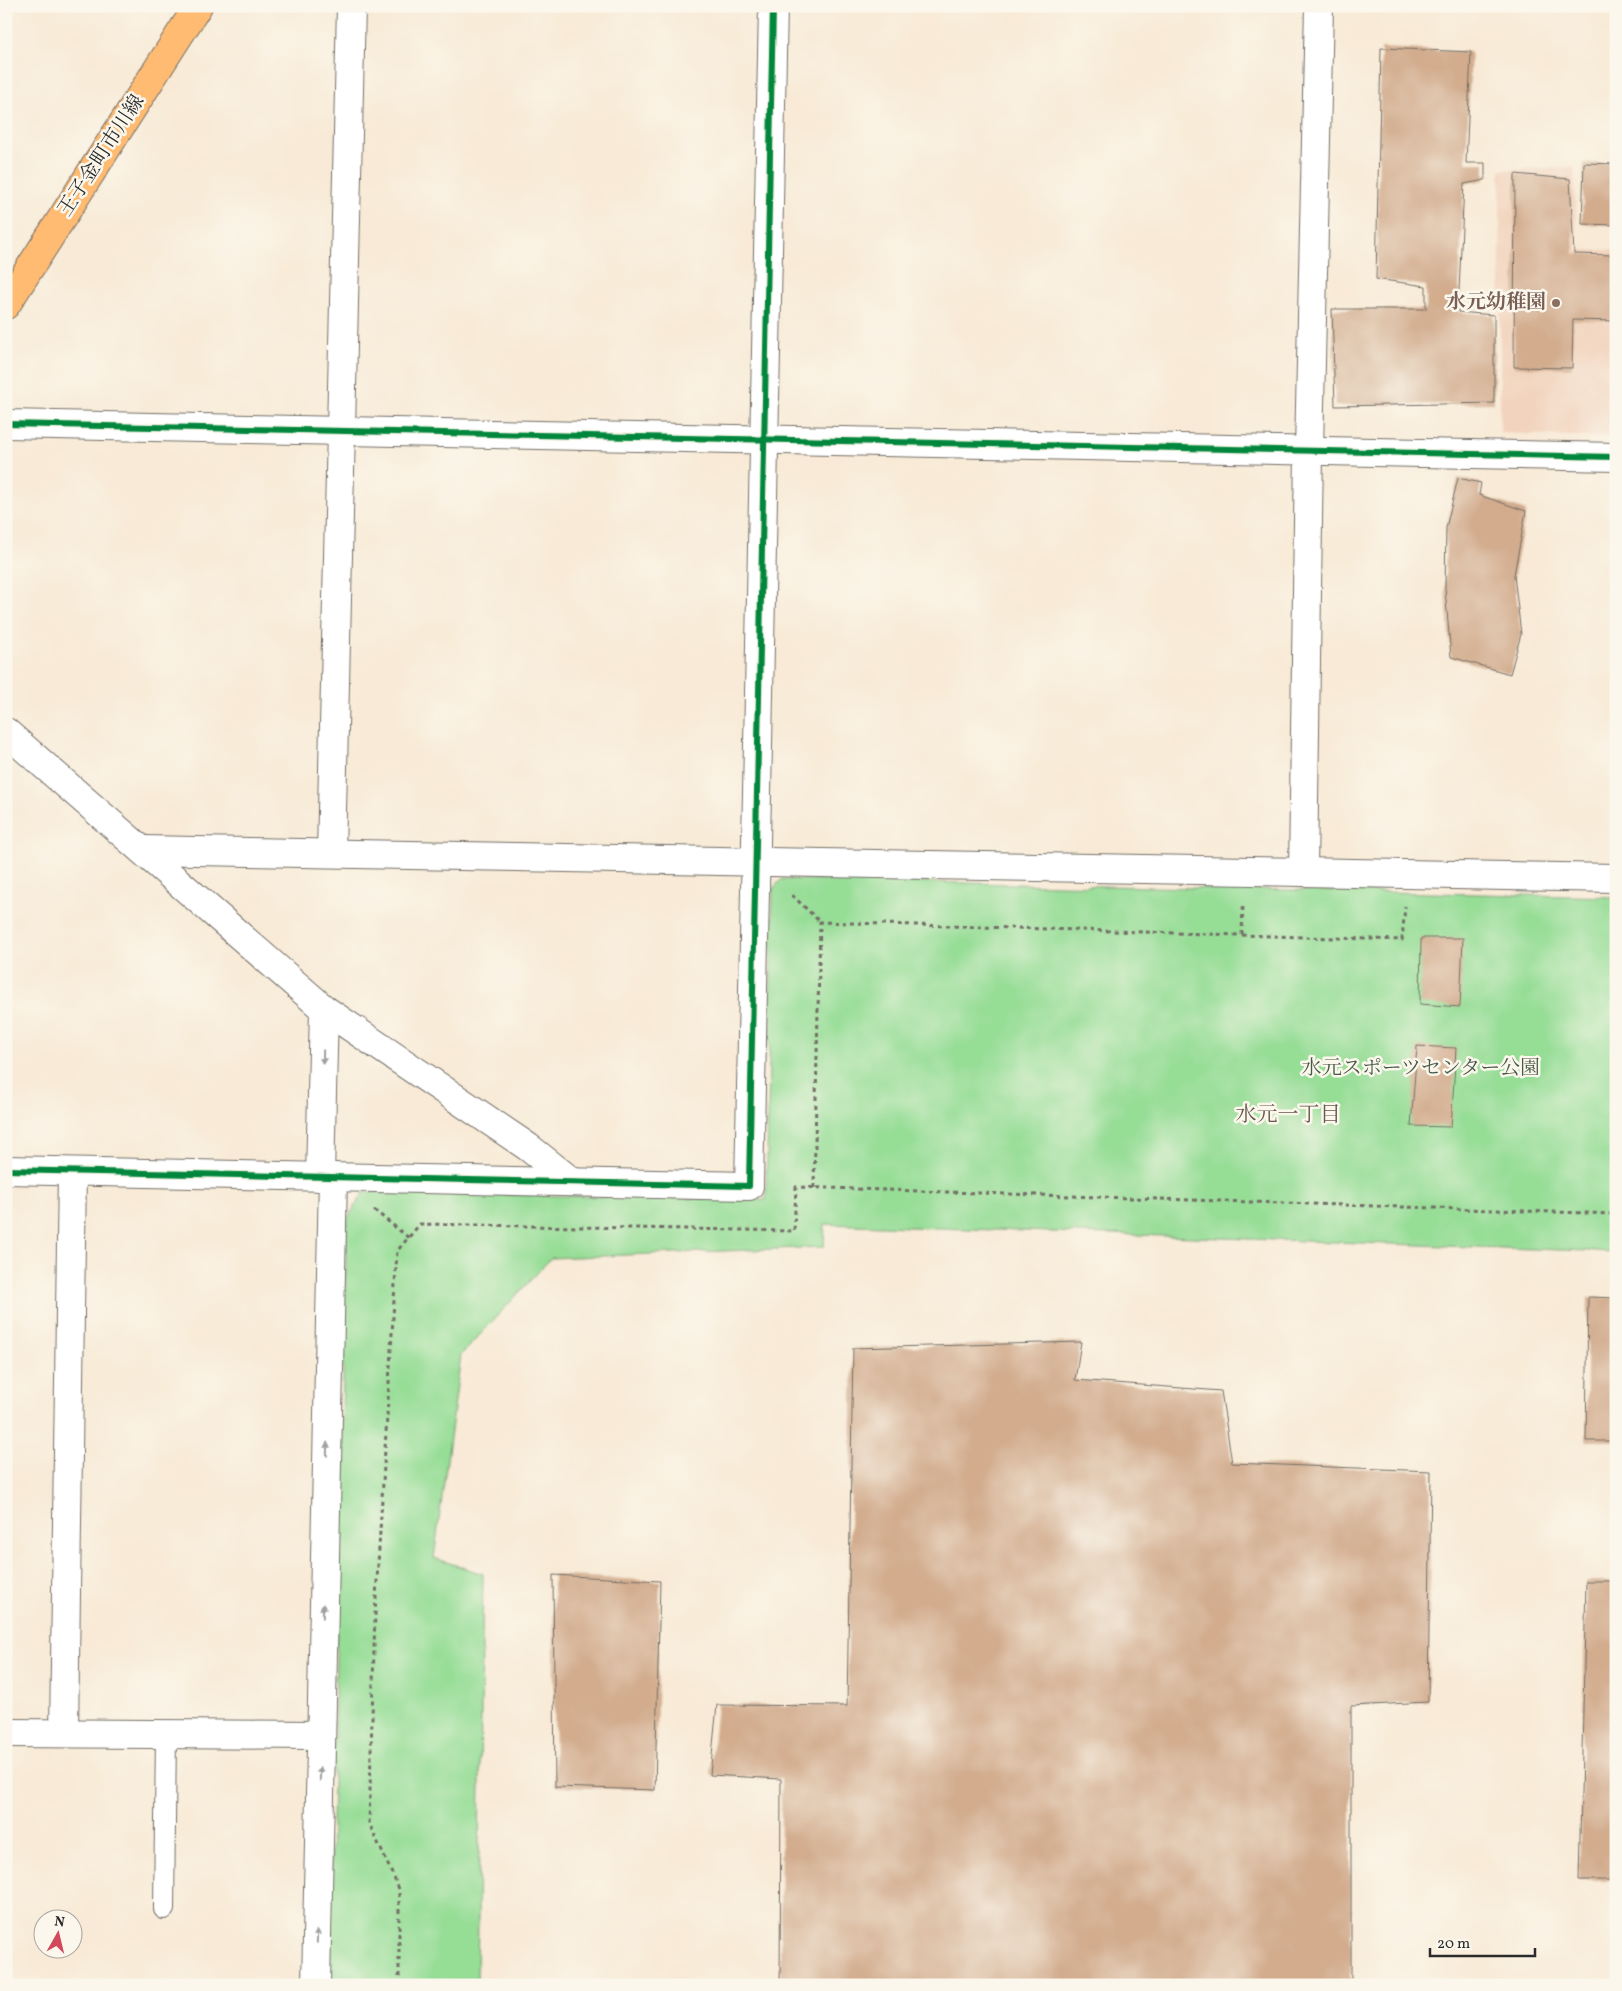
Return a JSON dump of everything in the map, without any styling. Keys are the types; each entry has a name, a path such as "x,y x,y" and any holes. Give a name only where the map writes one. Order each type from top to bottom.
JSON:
{"main road":[{"name":"王子金町市川線","path":"6,305 198,6"}],"street":[{"path":"331,853 351,6"},
{"path":"6,1170 749,1186 757,862 763,440 774,6"},
{"path":"1303,871 1309,451 1319,6"},
{"path":"6,424 342,433 1616,457"},
{"path":"6,732 324,1009 528,1147 571,1181"},
{"path":"143,850 1616,878"},
{"path":"316,1985 326,1177 324,1009"},
{"path":"64,1733 72,1172"},
{"path":"6,1733 320,1735"}],"lane":[{"path":"164,1909 166,1735"}],"path":[{"path":"789,892 820,922 1402,940 1408,874"},
{"path":"814,1188 820,922"},
{"path":"399,1985 399,1889 369,1823 374,1614 397,1252 420,1224 794,1232 796,1187 1616,1214"}],"shaded area":[{"path":"1574,167 1577,250 1616,250 1616,438 1500,433 1500,170"}],"green space":[{"name":"水元スポーツセンター公園","path":"782,879 1616,897 1616,1252 825,1224 824,1247 551,1258 461,1355 434,1558 483,1574 477,1985 328,1985 347,1219 364,1192 766,1200 773,888"}],"building":[{"path":"1381,48 1471,52 1466,163 1485,163 1485,180 1464,184 1458,312 1494,315 1494,403 1335,406 1332,309 1426,309 1426,286 1376,279"},
{"path":"1584,163 1616,164 1616,225 1582,224"},
{"path":"1515,174 1570,179 1574,254 1616,255 1616,321 1573,320 1572,368 1514,367"},
{"path":"1458,478 1481,483 1479,495 1526,511 1514,575 1521,634 1510,674 1451,657 1445,588 1446,528"},
{"path":"1421,938 1463,938 1460,1007 1420,1004"},
{"path":"1417,1046 1456,1048 1451,1127 1411,1126"},
{"path":"1588,1297 1616,1298 1616,1441 1586,1441"},
{"path":"1081,1342 1075,1380 1221,1391 1232,1463 1431,1471 1428,1702 1351,1706 1351,1985 780,1985 781,1779 710,1775 717,1705 847,1706 853,1348"},
{"path":"553,1575 660,1581 655,1790 555,1787"},
{"path":"1586,1581 1616,1581 1616,1880 1579,1880"}],"cycle path":[{"path":"6,1170 749,1186 773,6"},
{"path":"6,424 1616,457"}],"place":[{"name":"水元幼稚園","path":"1556,303"}],"district":[{"name":"水元一丁目","path":"1288,1115"}]}
